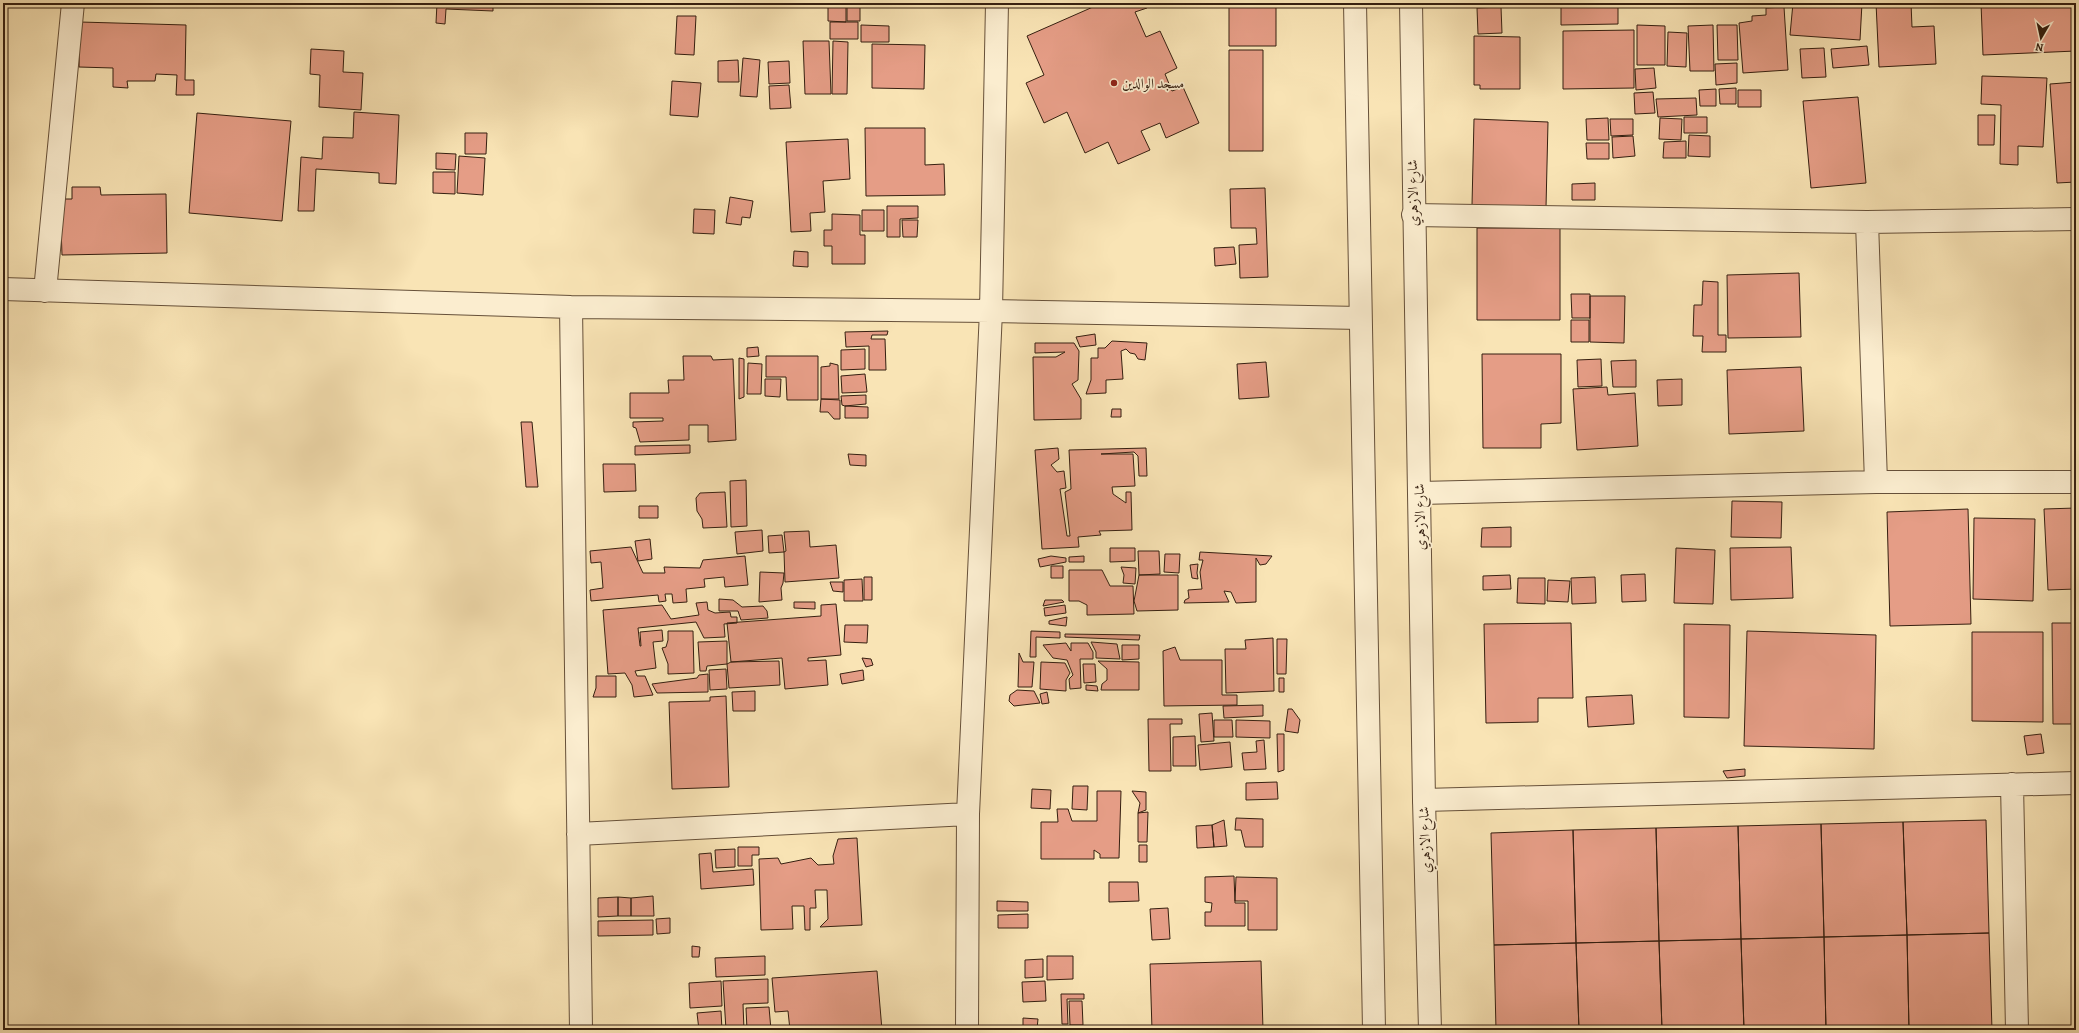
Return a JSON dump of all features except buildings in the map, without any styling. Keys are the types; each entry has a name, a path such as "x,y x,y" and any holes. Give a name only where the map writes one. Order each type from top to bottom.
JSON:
{"street":[{"path":"45,291 73,3"},
{"path":"967,1030 968,814 991,311 997,3"},
{"path":"1355,3 1374,1030"},
{"name":"شارع الازهري","path":"1411,3 1413,215 1420,493 1424,800 1430,1030"},
{"path":"1413,215 1867,222 2076,219"},
{"path":"1867,222 1876,482"},
{"path":"3,289 571,307 991,311 1360,318"},
{"path":"571,307 581,1030"},
{"path":"1420,493 1876,482 2076,482"},
{"path":"1424,800 2076,783"},
{"path":"2012,784 2017,1030"},
{"path":"578,834 968,814"}],"place":[{"name":"مسجد الوالدين","path":"1114,83"}]}
